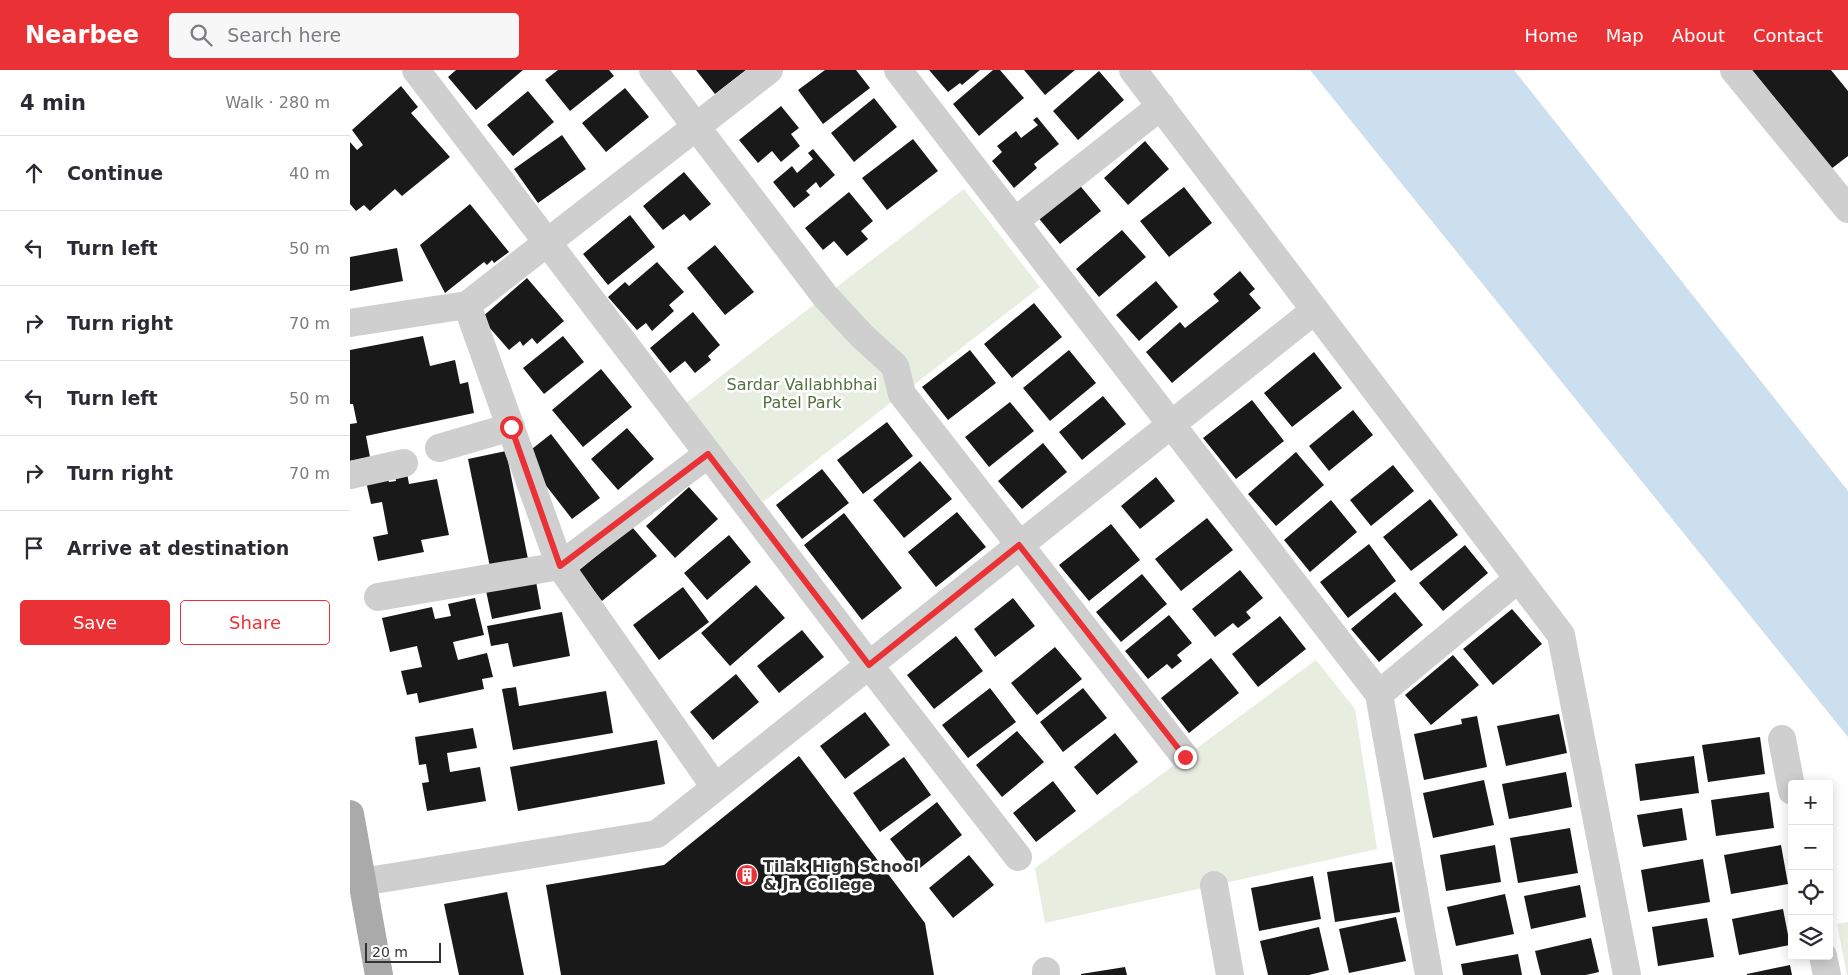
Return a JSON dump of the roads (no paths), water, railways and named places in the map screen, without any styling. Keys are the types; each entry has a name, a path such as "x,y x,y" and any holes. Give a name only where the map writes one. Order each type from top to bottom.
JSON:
{"main road":[{"path":"350,814 379,975"}],"street":[{"path":"416,70 869,665 1018,856"},
{"path":"654,70 825,296 862,336 895,366 902,394 1185,757"},
{"path":"350,323 467,305 769,70"},
{"path":"898,70 1380,694 1429,975"},
{"path":"1133,70 1561,635 1627,975"},
{"path":"1734,70 1844,194"},
{"path":"1015,221 1161,106"},
{"path":"467,305 560,566 715,788"},
{"path":"362,882 657,834 1315,310"},
{"path":"439,448 511,427"},
{"path":"378,597 560,566 708,454"},
{"path":"350,475 404,463"},
{"path":"1380,694 1518,579"},
{"path":"1782,739 1790,780"},
{"path":"1214,885 1230,975"},
{"path":"1824,960 1826,975"}],"water":[{"path":"1310,70 1514,70 1848,491 1848,737"}],"place":[{"name":"Tilak High School & Jr. College","path":"747,875"}],"park label":[{"name":"Sardar Vallabhbhai Patel Park","path":"802,393"}]}
